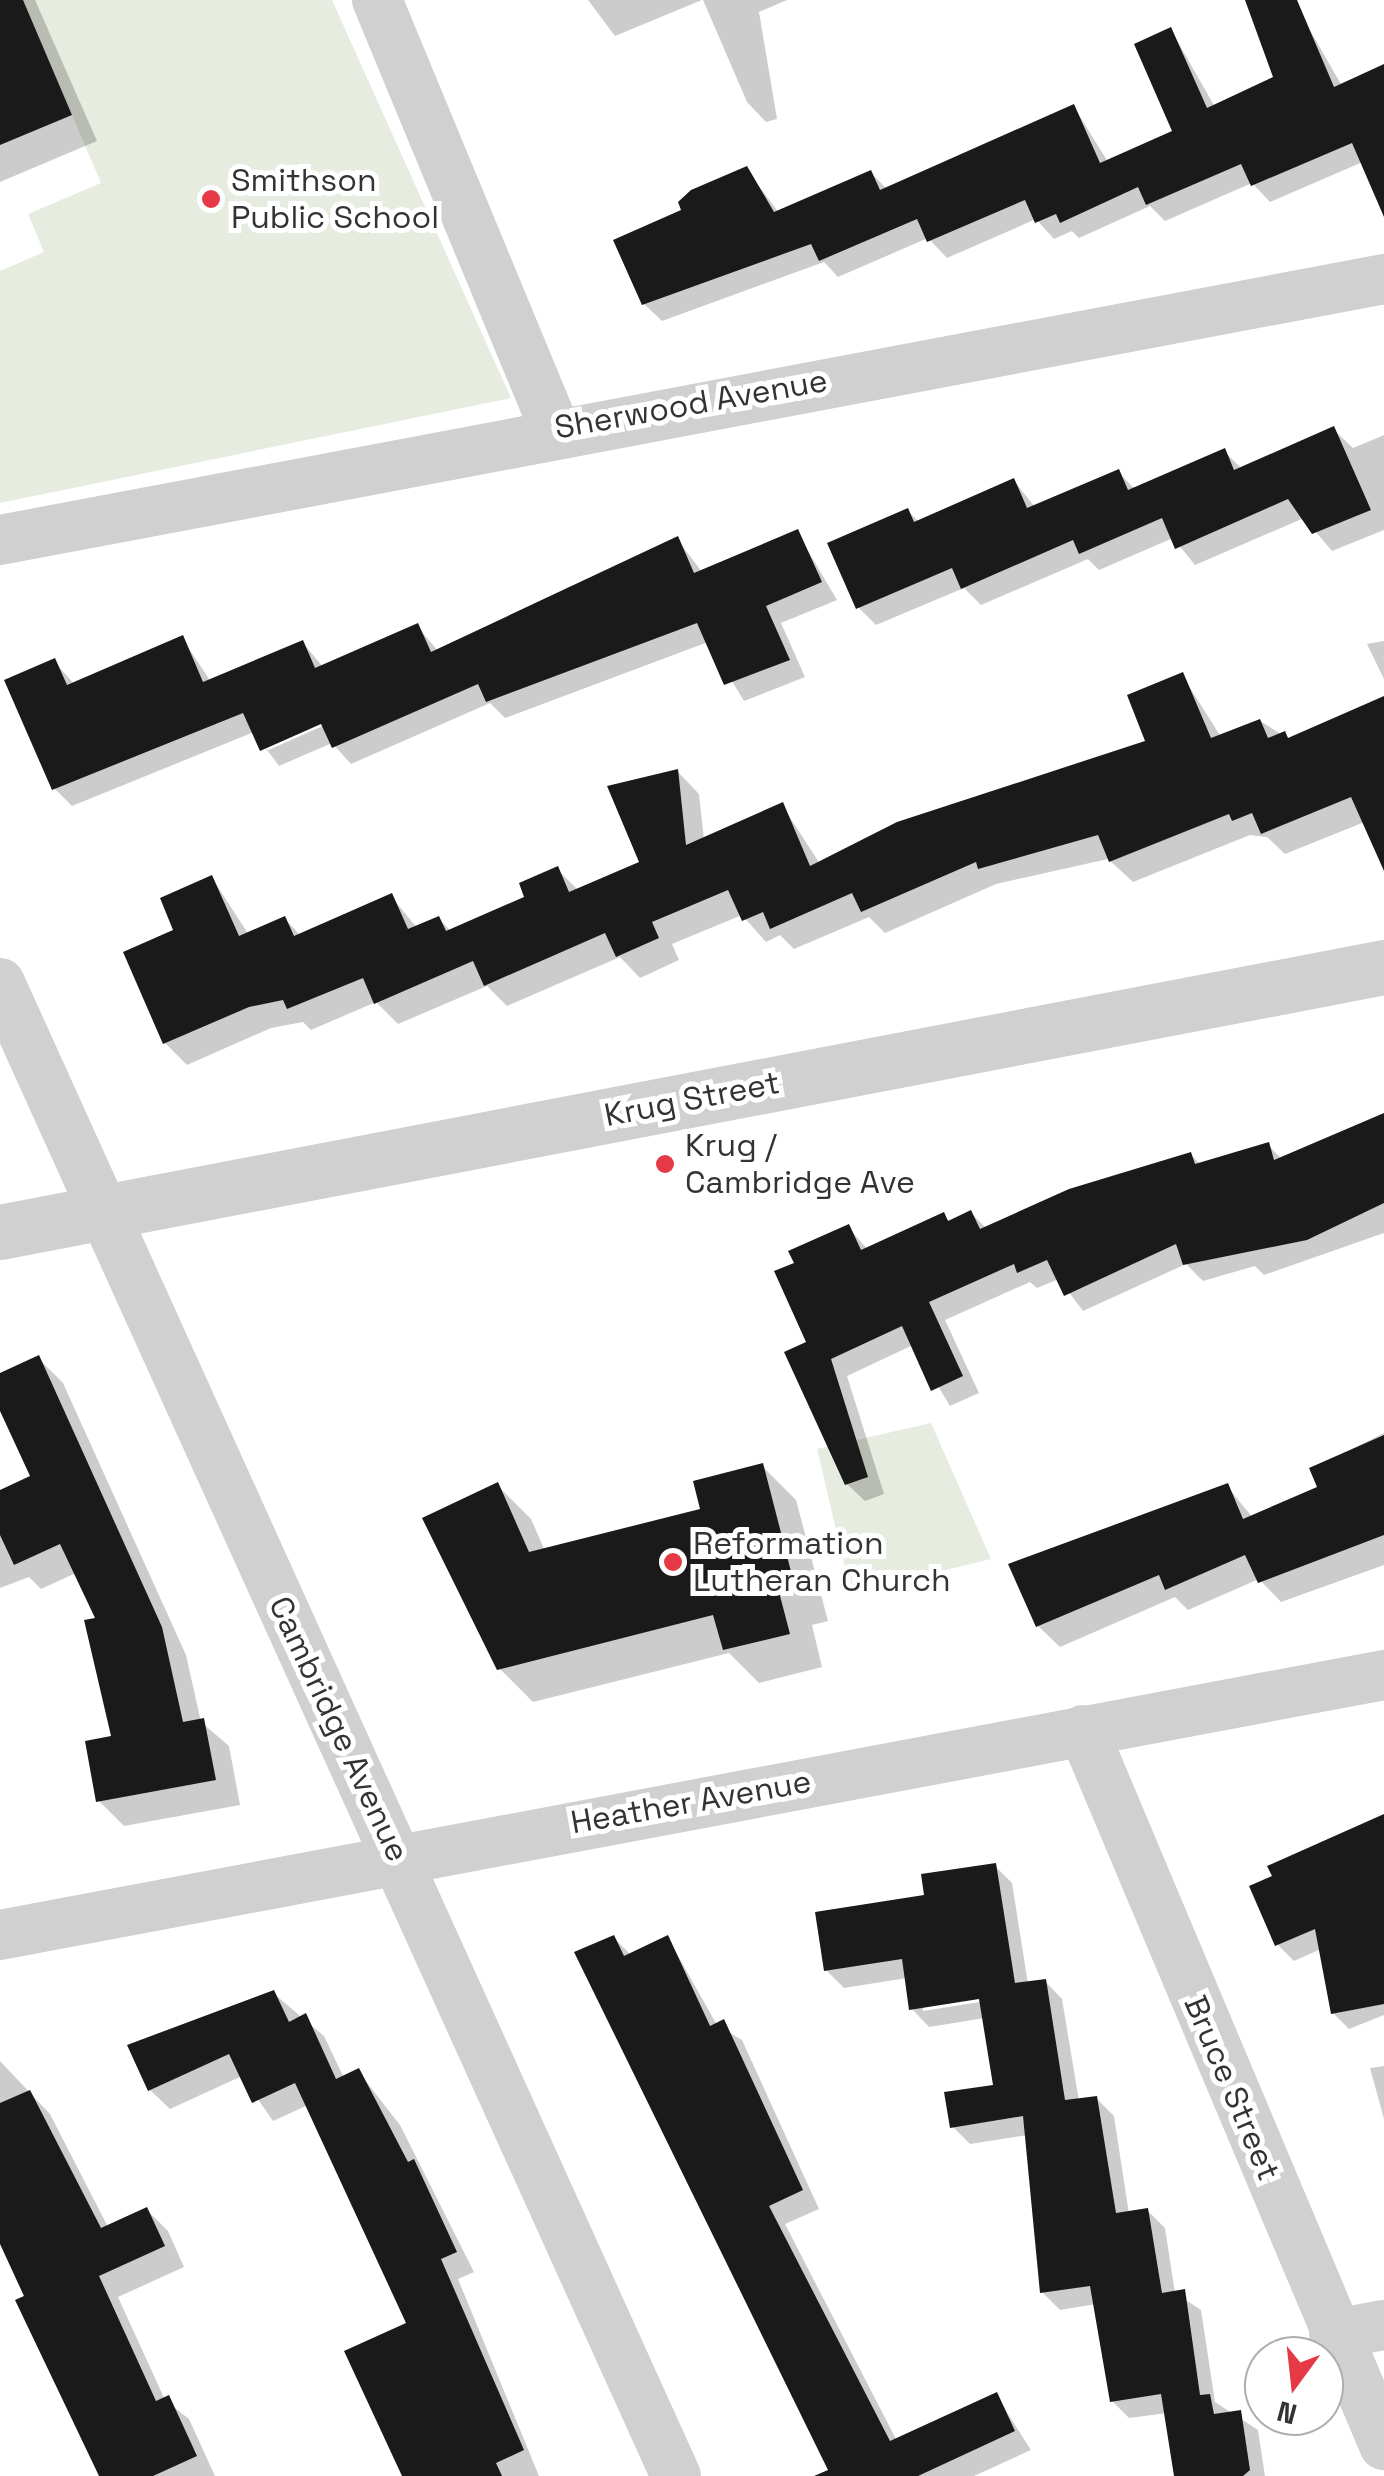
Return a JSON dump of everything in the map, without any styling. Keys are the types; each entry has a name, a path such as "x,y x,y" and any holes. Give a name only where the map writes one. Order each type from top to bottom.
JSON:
{"street":[{"path":"377,0 555,429"},
{"name":"Sherwood Avenue","path":"0,540 555,429 1384,278"},
{"name":"Krug Street","path":"0,1232 1384,967"},
{"name":"Cambridge Avenue","path":"0,983 676,2476"},
{"name":"Heather Avenue","path":"0,1935 397,1856 1384,1675"},
{"name":"Bruce Street","path":"1083,1730 1384,2446"},
{"path":"1334,2334 1384,2325"}],"shaded area":[{"name":"Smithson Public School","path":"23,0 332,0 511,398 0,503 0,271 44,252 28,214 101,183"},
{"path":"931,1423 991,1559 851,1593 817,1449"}],"building":[{"path":"0,0 23,0 72,115 0,145"},
{"path":"1245,0 1297,0 1334,87 1384,64 1384,217 1352,143 1251,186 1241,164 1146,205 1138,187 1060,223 1056,214 1035,223 1025,200 927,242 917,219 819,261 811,244 642,305 613,240 681,210 678,202 691,190 747,166 774,212 871,170 880,190 1074,104 1100,163 1172,131 1134,44 1171,27 1207,108 1273,77"},
{"path":"1334,426 1371,510 1312,534 1288,499 1175,549 1162,518 1079,554 1073,540 961,589 952,568 856,609 827,543 908,508 914,522 1014,478 1027,508 1119,469 1128,490 1225,448 1234,470"},
{"path":"798,529 822,582 766,606 790,660 724,685 697,623 486,702 478,684 332,748 321,724 260,751 243,713 52,790 4,680 55,658 67,685 183,635 203,682 303,640 315,668 418,623 431,652 678,536 694,573"},
{"path":"1183,672 1211,738 1260,719 1268,738 1285,731 1288,738 1384,696 1384,871 1351,797 1261,834 1252,813 1232,821 1229,814 1109,862 1098,835 978,869 976,862 861,912 852,893 770,929 763,912 742,921 728,890 652,922 659,938 616,957 605,933 484,986 473,961 374,1004 363,978 287,1009 283,1000 249,1007 163,1044 123,952 173,930 160,898 212,875 239,936 285,916 294,936 392,893 408,929 439,916 446,931 524,897 519,883 558,866 569,892 639,862 607,786 678,769 686,845 783,802 810,866 897,822 1145,741 1127,695"},
{"path":"1384,1113 1384,1203 1307,1240 1183,1265 1176,1244 1064,1296 1047,1260 1017,1273 1014,1264 929,1302 963,1376 931,1391 902,1326 831,1359 868,1477 845,1485 784,1352 806,1342 774,1271 794,1263 788,1251 849,1224 861,1250 944,1212 948,1221 971,1210 980,1229 1069,1189 1191,1152 1195,1164 1269,1142 1274,1160"},
{"path":"39,1355 162,1627 183,1722 204,1718 216,1780 96,1802 85,1741 111,1736 84,1620 95,1618 60,1544 14,1565 0,1535 0,1490 30,1476 0,1411 0,1373"},
{"path":"1384,1435 1384,1535 1258,1583 1245,1555 1165,1590 1159,1575 1036,1627 1008,1564 1228,1483 1243,1519 1317,1487 1309,1468"},
{"name":"Reformation Lutheran Church","path":"763,1463 795,1587 779,1592 790,1634 723,1650 713,1615 497,1670 422,1518 498,1482 529,1552 700,1509 693,1481"},
{"path":"1384,1814 1384,2004 1331,2014 1315,1929 1275,1946 1249,1886 1272,1876 1267,1866"},
{"path":"996,1863 1015,1983 1046,1979 1065,2100 1097,2096 1116,2213 1148,2208 1162,2293 1185,2289 1200,2395 1210,2394 1214,2414 1241,2410 1250,2470 1243,2476 1174,2476 1161,2394 1110,2402 1090,2286 1040,2293 1023,2116 950,2128 944,2092 993,2085 979,1999 909,2010 902,1959 824,1971 815,1912 924,1895 921,1874"},
{"path":"614,1935 624,1956 668,1935 710,2026 724,2019 803,2190 769,2206 890,2441 997,2392 1015,2431 918,2476 814,2476 828,2470 574,1952"},
{"path":"274,1990 289,2022 306,2013 336,2079 359,2068 408,2162 414,2159 457,2252 441,2259 524,2450 496,2463 502,2476 402,2476 344,2351 406,2323 295,2083 252,2103 229,2054 148,2091 127,2045"},
{"path":"30,2090 101,2228 147,2207 165,2246 99,2276 156,2401 169,2395 197,2456 153,2476 99,2476 15,2300 24,2296 0,2244 0,2103"}],"place":[{"name":"Smithson Public School","path":"211,199"},
{"name":"Krug / Cambridge Ave","path":"665,1164"},
{"name":"Reformation Lutheran Church","path":"673,1562"}]}
